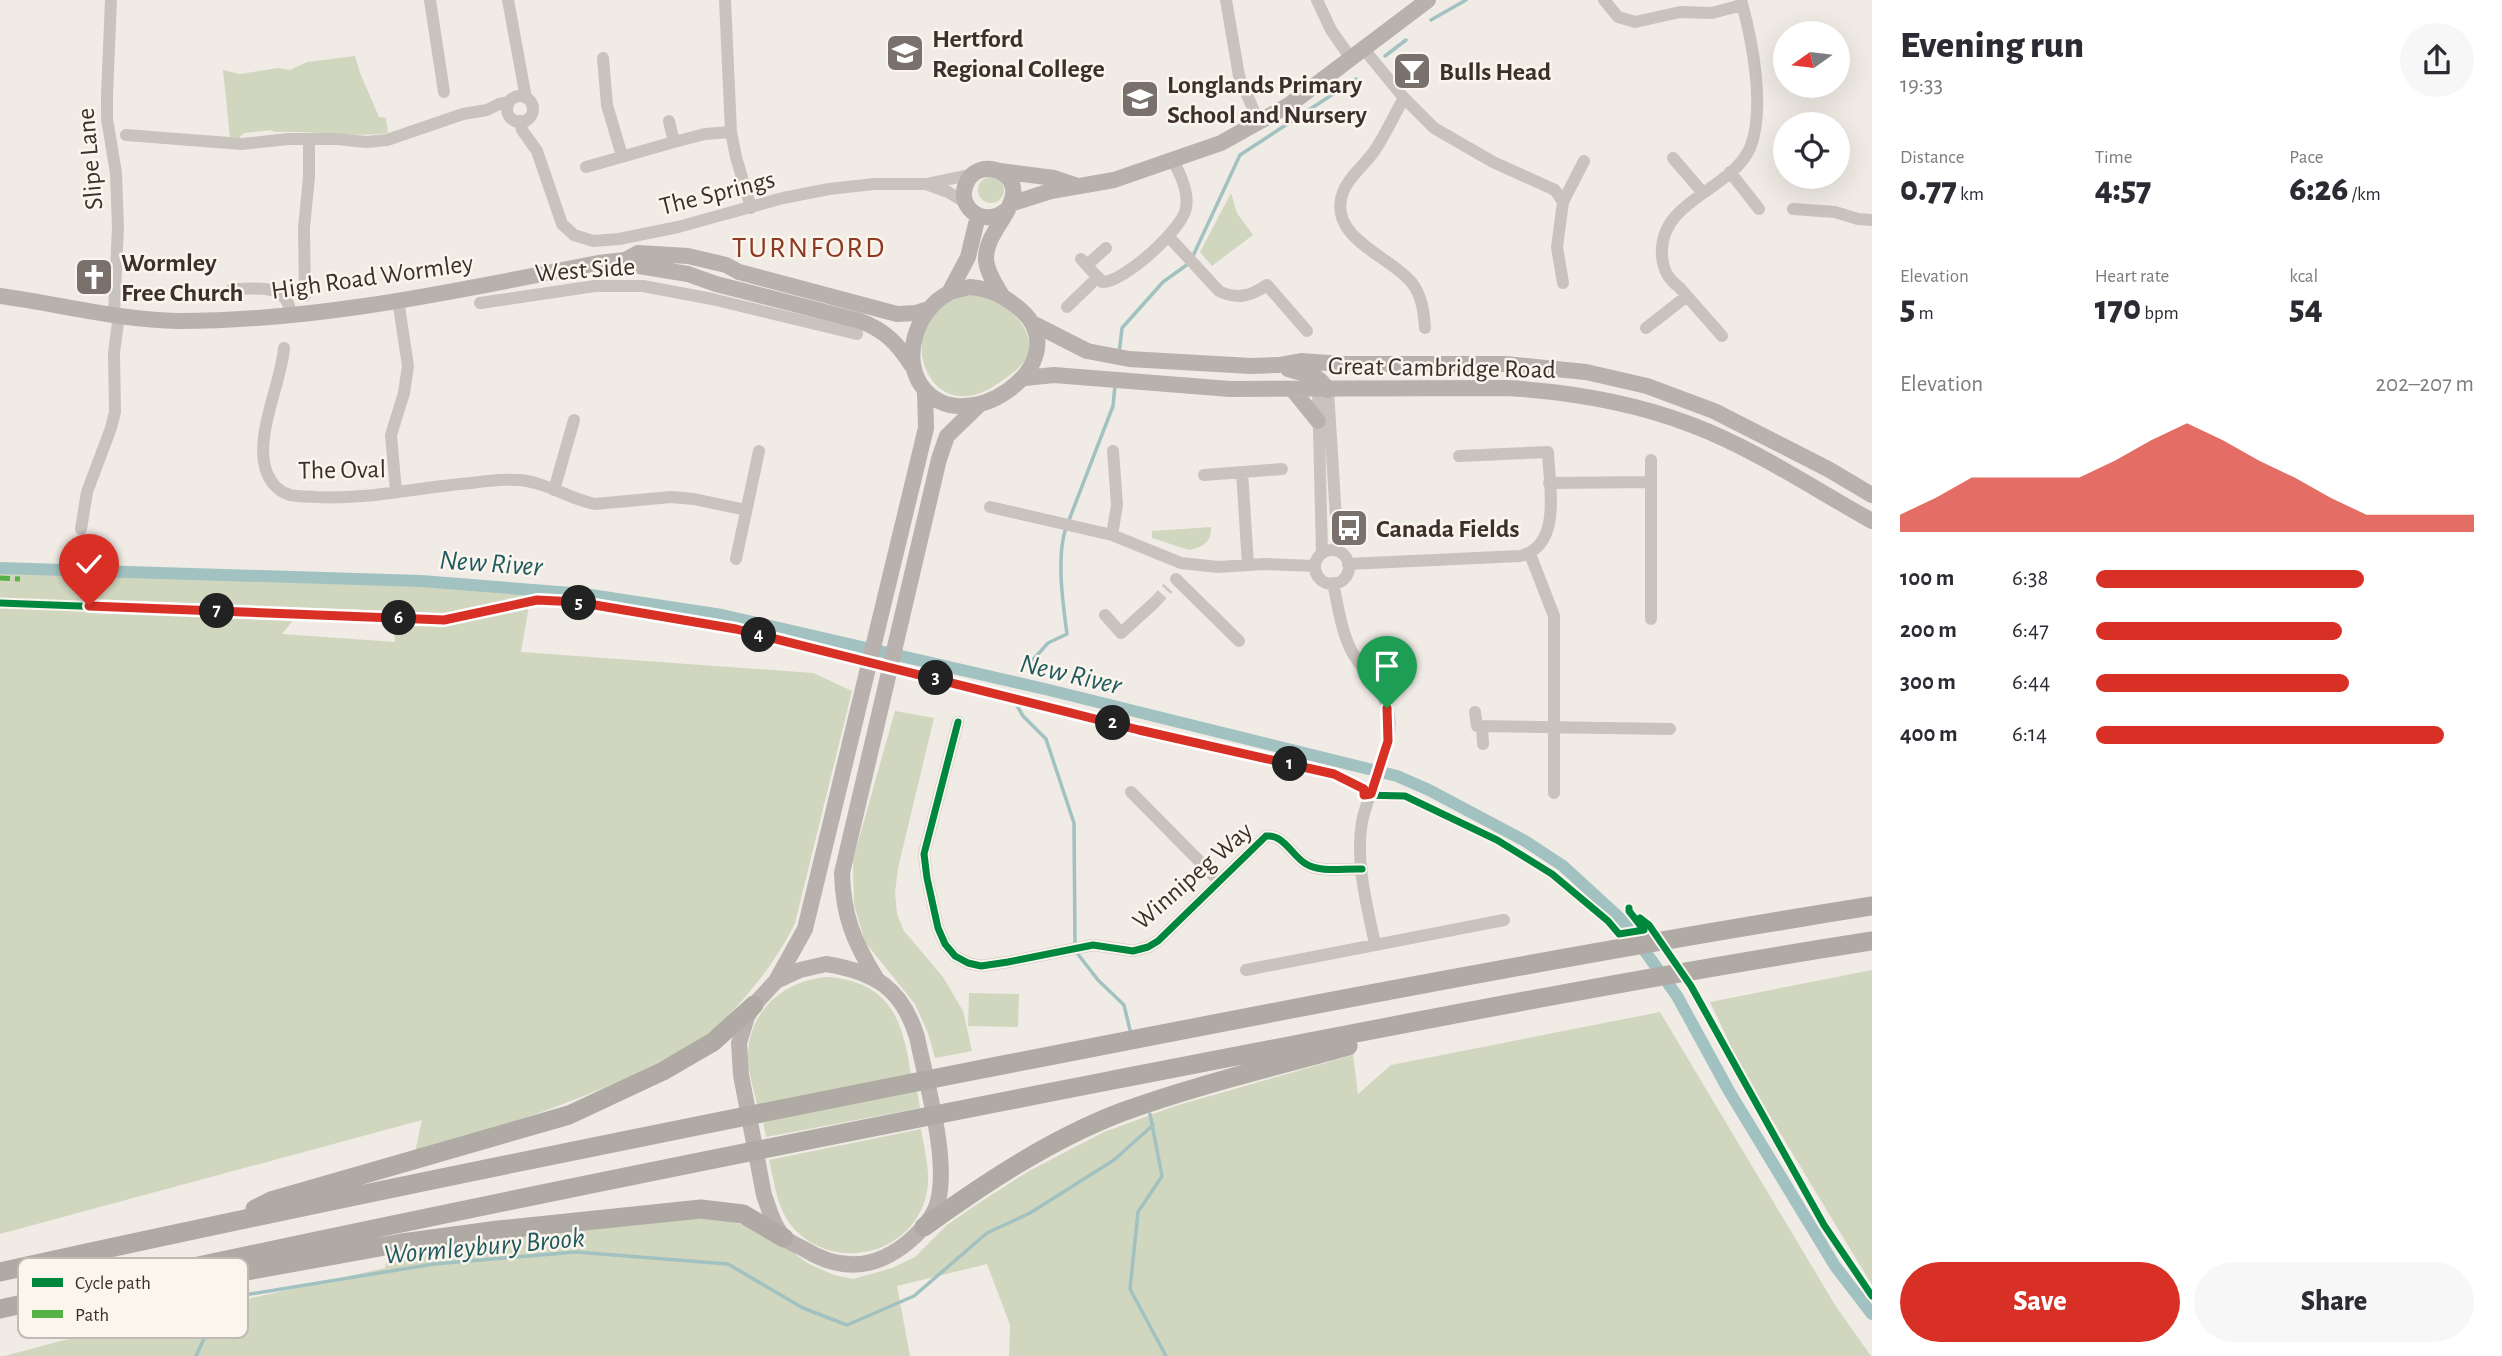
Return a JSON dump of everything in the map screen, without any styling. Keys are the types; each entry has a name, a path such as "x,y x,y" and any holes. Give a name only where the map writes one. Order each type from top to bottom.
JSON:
{"highway":[{"path":"64,1258 228,1222 903,1085 1615,948 1872,905"},
{"path":"232,1258 813,1138 1390,1026 1700,968 1872,941"},
{"path":"228,1222 271,1201 569,1115 663,1071 703,1048 728,1031 754,1006"},
{"path":"924,1227 971,1193 1070,1136 1100,1122 1197,1087 1359,1043 1390,1026"},
{"path":"248,1271 402,1243 701,1209 743,1214 784,1238"},
{"path":"0,1272 18,1268"},
{"path":"0,1309 18,1305"}],"main road":[{"path":"1078,186 1054,178 990,169 974,174 968,181 965,188 966,203 978,216 991,218 1013,205 1078,186 1114,180 1221,143 1259,123 1311,89 1428,0"},
{"path":"625,260 639,266 688,274 714,291 872,325 895,341 925,391 926,428 806,929 776,981 747,1017 739,1043 741,1075 764,1195 784,1238 819,1259 851,1266 887,1258 924,1227 937,1205 942,1167 911,1016 900,1000 876,978 859,951 842,900 842,873 939,459 947,436 978,406 1025,378 1038,348 1035,325 1001,294 992,280 986,261 988,246 1013,205 1012,183 1000,171"},
{"path":"949,293 968,257 978,216"},
{"name":"High Road Wormley","path":"0,296 117,315 178,321 291,314 398,300 625,260 638,253 670,254 710,261 739,272 897,314 929,309"},
{"path":"714,291 719,277 739,272"},
{"path":"912,366 917,330 929,309 949,293 970,287 1001,294"},
{"name":"Great Cambridge Road","path":"1035,325 1068,343 1102,355 1129,359 1202,365 1279,365 1295,361 1520,365 1586,372 1681,397 1714,411 1794,450 1872,495"},
{"path":"1279,365 1294,371 1311,373 1323,387 1333,363"},
{"name":"Great Cambridge Road","path":"1025,378 1054,375 1230,389 1508,388 1569,394 1634,406 1695,426 1744,449 1872,521"},
{"path":"1292,389 1318,421"},
{"path":"925,391 951,406 978,406"},
{"path":"776,981 800,970 826,964 851,968 876,978"}],"street":[{"name":"Slipe Lane","path":"81,529 88,492 115,412 118,227 116,173 107,119 111,0"},
{"path":"430,0 444,92"},
{"name":"The Springs","path":"508,0 520,75 526,98 533,104 532,116 536,136 533,143"},
{"path":"725,0 731,132 751,208"},
{"path":"1226,0 1239,76 1259,123"},
{"path":"1317,0 1331,30 1434,128 1493,162 1555,190 1563,202"},
{"path":"1604,0 1618,17 1635,22 1680,12 1719,12 1742,3 1755,66 1755,125 1746,155 1668,225 1662,246 1665,272 1722,336"},
{"path":"603,58 607,104 622,156"},
{"path":"512,109 520,75"},
{"path":"126,135 242,144 309,139 356,142 387,140 463,114 487,110 501,116 526,98"},
{"path":"1404,98 1377,148 1345,187 1341,210 1350,233 1411,281 1422,303 1425,328"},
{"path":"512,109 532,116"},
{"name":"The Springs","path":"512,109 522,130 533,143 562,223 569,232 584,239 602,240 678,227 783,198 829,189 874,184 926,184 974,174"},
{"path":"669,121 674,142"},
{"path":"586,167 696,136 731,132"},
{"path":"305,296 304,228 309,177 309,139"},
{"path":"1673,158 1703,192"},
{"path":"1106,248 1084,262 1102,282 1108,282 1122,274 1169,237 1182,222 1187,195 1173,161"},
{"path":"1563,282 1557,247 1563,202 1584,161"},
{"path":"1730,172 1759,209"},
{"path":"926,184 948,192 966,203"},
{"path":"1793,209 1835,212 1872,220"},
{"path":"1169,237 1214,289 1238,297 1255,294 1267,285 1307,331"},
{"path":"1067,307 1098,277"},
{"name":"West Side","path":"480,303 595,286 714,291 857,334"},
{"path":"232,289 276,291 290,303 291,314"},
{"path":"1646,328 1687,296"},
{"path":"396,491 391,435 404,393 408,366 398,300"},
{"name":"The Oval","path":"284,348 281,374 265,426 265,468 274,485 294,496 333,498 518,480 538,483 583,502 595,504 671,497 746,510"},
{"path":"1322,553 1332,550 1344,555 1348,564 1346,575 1339,582 1320,579 1315,566 1322,553 1323,536 1318,421 1323,387"},
{"path":"1323,387 1338,551"},
{"path":"554,490 574,419"},
{"path":"736,559 759,451"},
{"path":"1112,451 1117,505 1112,535"},
{"path":"1348,564 1506,557 1530,554 1541,545 1548,533 1548,453 1459,456"},
{"path":"1651,460 1651,619"},
{"path":"1204,475 1282,469"},
{"path":"1242,472 1248,565"},
{"path":"1549,483 1651,482"},
{"path":"990,507 1112,535 1181,563 1218,567 1315,566"},
{"path":"1530,554 1554,616 1554,793"},
{"path":"1181,563 1172,583 1239,641"},
{"path":"1333,583 1345,635 1352,652 1387,708 1388,741 1362,823 1362,869 1375,944"},
{"path":"1104,615 1121,633 1154,603"},
{"path":"1475,712 1483,744"},
{"name":"Winnipeg Way","path":"958,722 924,854 926,878 938,928 945,944 961,960 981,966 1075,948 1103,945 1133,951 1147,947 1158,940 1262,837 1270,835 1280,839 1305,864 1318,868 1362,869"},
{"path":"1480,726 1670,729"},
{"path":"1131,792 1218,880"},
{"path":"1246,970 1504,920"}],"green space":[{"path":"355,56 379,117 386,118 388,133 271,130 244,133 238,139 230,138 223,70 240,74 278,68 290,70 307,62"},
{"path":"991,177 1000,181 1004,190 1000,199 991,203 982,199 978,190 982,181"},
{"path":"1231,193 1237,213 1253,235 1212,266 1200,252"},
{"path":"971,295 984,297 1009,311 1020,321 1027,333 1029,345 1026,358 1009,376 985,391 962,396 944,391 930,378 923,360 922,340 929,320 945,304"},
{"path":"1211,527 1206,543 1189,550 1152,538 1152,531"},
{"path":"0,572 366,583 531,594 521,652 813,673 852,691 795,923 771,964 751,991 718,1026 699,1040 604,1088 510,1123 415,1152 422,1120 0,1234","holes":["295,618 394,621 395,642 282,634"]},
{"path":"895,711 934,718 898,868 895,893 897,914 904,931 943,977 963,1011 972,1051 935,1058 928,1033 915,1004 865,942 854,904 853,860"},
{"path":"1872,970 1872,1285 1742,1070 1710,1002"},
{"path":"828,977 849,980 880,996 898,1022 911,1075 757,1105 748,1057 754,1026 762,1012 783,992 812,979"},
{"path":"969,993 1019,994 1018,1027 968,1026"},
{"path":"1660,1012 1835,1305 1871,1356 1009,1356 1010,1325 987,1264 897,1286 910,1356 4,1356 74,1338 248,1338 248,1299 385,1268 389,1252 693,1218 723,1220 749,1226 809,1264 834,1275 853,1279 892,1268 915,1257 947,1225 982,1201 1029,1171 1104,1132 1175,1106 1353,1055 1358,1094 1391,1065"},
{"path":"917,1091 920,1108 766,1137 763,1121"},
{"path":"921,1129 927,1166 927,1194 914,1222 899,1237 881,1247 841,1253 821,1247 803,1237 788,1221 778,1199 769,1160"}],"waterway":[{"path":"1431,20 1466,0"},
{"path":"1385,56 1406,40"},
{"path":"1192,258 1240,155 1356,79"},
{"path":"1119,354 1122,328 1163,282 1188,264"},
{"path":"1069,520 1113,406 1115,386"},
{"path":"1030,663 1048,643 1067,634 1061,566 1066,528"},
{"name":"New River","path":"0,568 421,581 584,594 722,615 1049,690 1397,776 1525,841 1563,866 1624,922 1677,996 1729,1091 1835,1266 1872,1314"},
{"path":"1016,704 1023,716 1046,739 1074,823 1075,945"},
{"path":"1077,953 1098,980 1124,1005 1130,1030"},
{"path":"1150,1114 1162,1176 1138,1212 1130,1289 1166,1356"},
{"name":"Wormleybury Brook","path":"248,1294 434,1264 576,1252 728,1264 803,1308 847,1325 914,1296 987,1233 1030,1213 1114,1160 1153,1125"},
{"name":"Wormleybury Brook","path":"196,1356 204,1338"}],"tunnel":[{"path":"1154,603 1168,588"}],"marked path":[{"path":"0,578 20,579"}],"cycle path":[{"path":"0,603 444,620 537,600 577,602 736,630 1139,730 1334,774 1364,789 1363,795 1405,796 1497,840 1552,874 1608,921 1619,934 1644,930 1629,908"},
{"path":"958,722 924,854 938,928 945,944 955,956 968,963 981,966 1093,945 1133,951 1148,947 1158,941 1266,836 1278,838 1312,867 1362,869"},
{"path":"1640,918 1649,925 1691,986 1824,1225 1872,1296"}],"place":[{"name":"Hertford Regional College","path":"905,53"},
{"name":"Bulls Head","path":"1412,71"},
{"name":"Longlands Primary School and Nursery","path":"1140,99"},
{"name":"Wormley Free Church","path":"94,277"},
{"name":"Canada Fields","path":"1349,528"}],"district":[{"name":"TURNFORD","path":"809,247"}],"route":[{"path":"89,606 444,620 537,600 577,602 736,629 1139,730 1334,774 1364,789 1363,795 1371,794 1388,741 1387,708"}]}
